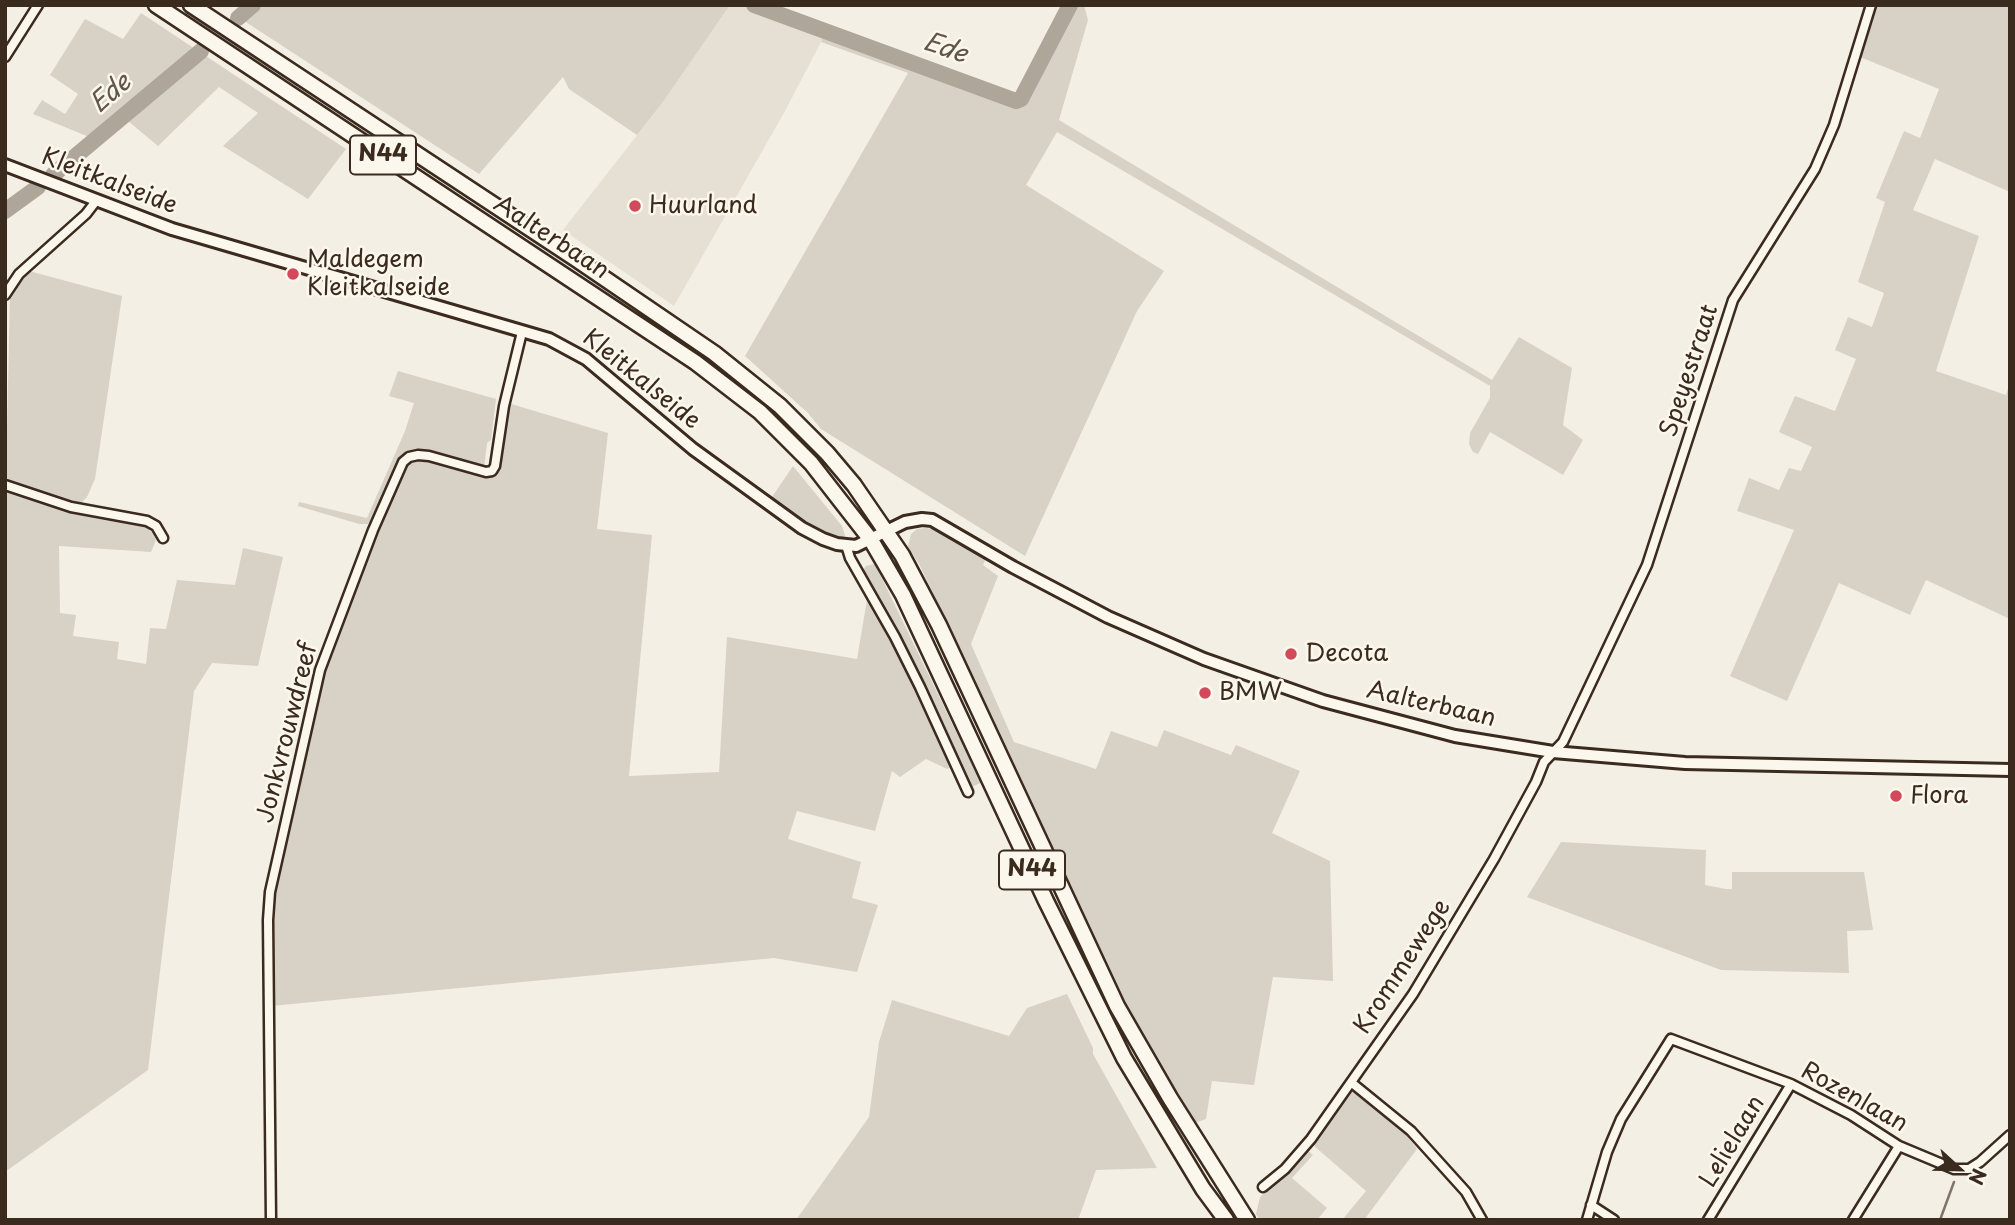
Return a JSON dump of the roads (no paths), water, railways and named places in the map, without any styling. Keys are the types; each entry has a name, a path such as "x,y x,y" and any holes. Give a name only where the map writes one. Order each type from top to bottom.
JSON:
{"highway":[{"name":"Aalterbaan","path":"156,5 611,305 735,392 811,463 871,540"},
{"name":"Aalterbaan","path":"191,5 576,259 755,384 808,432 854,485 887,532"},
{"name":"N44","path":"887,532 939,625 1117,1006 1170,1098 1247,1220"},
{"name":"N44","path":"871,540 927,643 1046,901 1124,1058 1189,1168 1223,1218"}],"main road":[{"name":"Kleitkalseide","path":"5,165 172,229 550,339 577,352 609,376 693,449 802,528 823,539 846,545"},
{"name":"Aalterbaan","path":"871,540 912,520 932,520 1108,617 1258,680 1396,722 1455,736 1553,752 1685,763 2010,770"},
{"path":"846,545 856,546 871,540"}],"street":[{"path":"5,57 38,5"},
{"name":"Speyestraat","path":"1553,752 1563,742 1647,565 1733,300 1805,188 1826,144 1871,5"},
{"path":"5,295 19,274 86,214 96,201"},
{"name":"Jonkvrouwdreef","path":"271,1220 270,892 320,670 373,530 403,462 418,455 486,472 495,466 504,406 522,332"},
{"path":"5,485 71,507 147,521 156,526 163,538"},
{"path":"846,545 850,558 895,637 968,792"},
{"name":"Krommewege","path":"1263,1187 1285,1169 1311,1139 1413,994 1457,923 1536,782 1544,762 1553,752"},
{"name":"Rozenlaan","path":"1591,1205 1607,1152 1621,1119 1671,1039 1791,1084 1852,1115 1899,1146 1955,1169 1969,1169 2010,1135"},
{"path":"1352,1083 1411,1131 1466,1192 1482,1220"},
{"name":"Lelielaan","path":"1708,1220 1791,1084"},
{"path":"1853,1220 1899,1146"},
{"path":"1587,1220 1591,1205 1614,1220"},
{"path":"1223,1218 1237,1206"}],"waterway":[{"name":"Ede","path":"238,18 253,5"},
{"name":"Ede","path":"754,5 1016,101 1021,99 1070,5"},
{"name":"Ede","path":"53,175 201,51"},
{"name":"Ede","path":"5,211 38,187"},
{"path":"1940,1220 1954,1182"}],"place":[{"name":"Huurland","path":"635,206"},
{"name":"Maldegem Kleitkalseide","path":"293,274"},
{"name":"Decota","path":"1291,654"},
{"name":"BMW","path":"1205,693"},
{"name":"Flora","path":"1896,796"}]}
